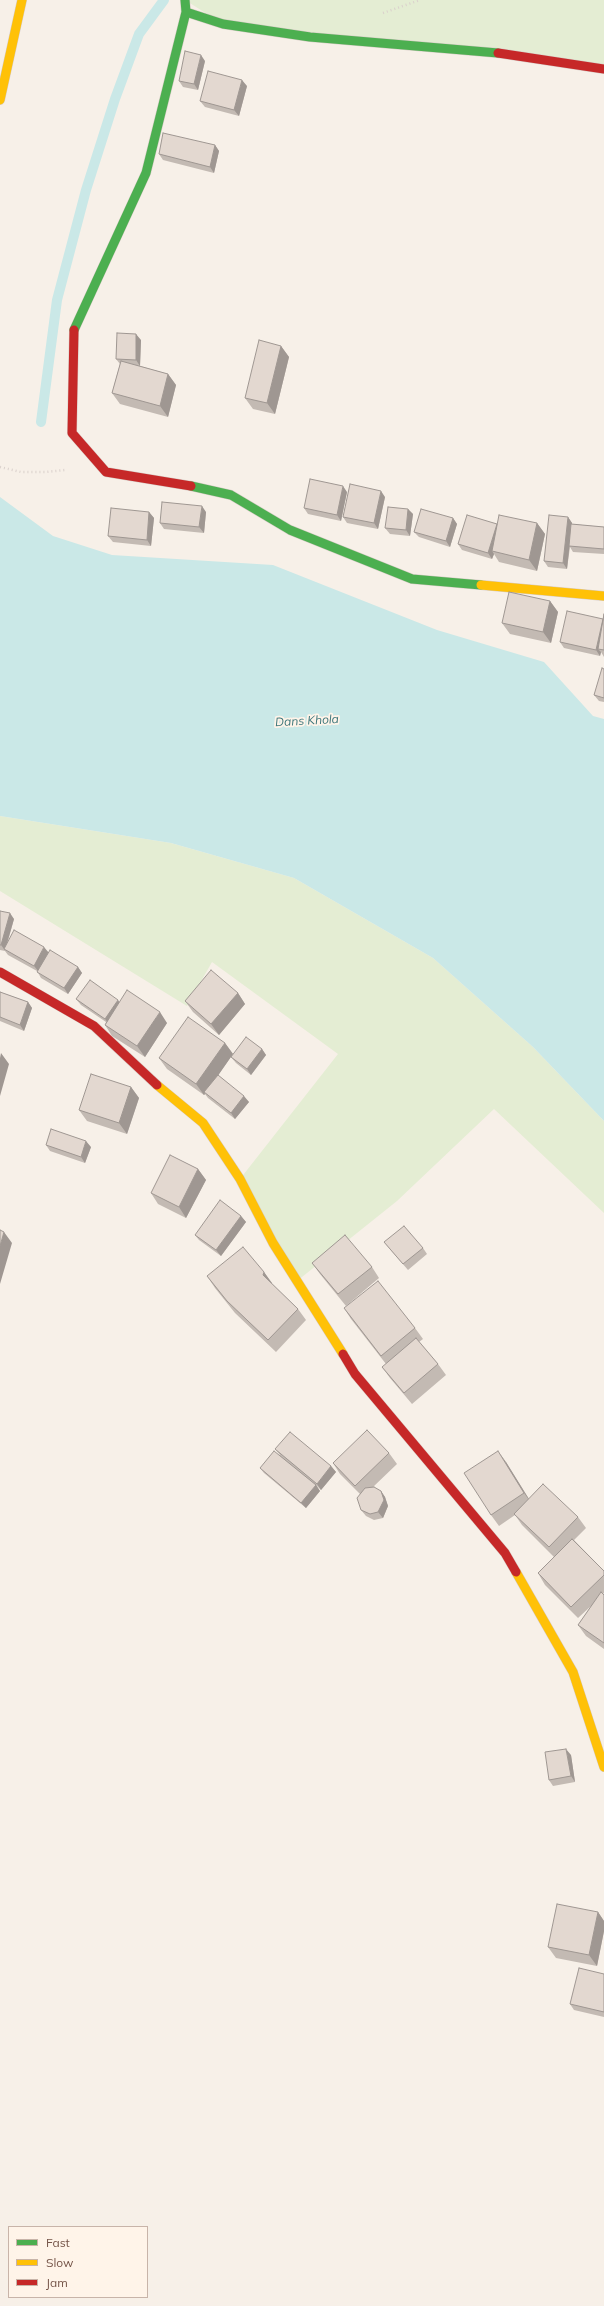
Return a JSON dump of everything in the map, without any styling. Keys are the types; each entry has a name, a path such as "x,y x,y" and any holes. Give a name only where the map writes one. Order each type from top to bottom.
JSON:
{"main road":[{"path":"0,100 22,0"},
{"path":"185,0 186,12 163,111 146,173 74,327 72,433 106,472 176,482 231,495 290,530 412,579 604,596"},
{"path":"186,12 224,24 310,37 474,50 604,69"},
{"path":"0,972 94,1026 150,1080 203,1123 240,1179 273,1243 355,1374 505,1553 573,1672 604,1767"}],"path":[{"path":"0,467 21,472 46,472 100,465"}],"green space":[{"path":"185,0 604,0 604,69 223,24"},
{"path":"0,816 171,843 294,878 433,958 533,1047 604,1121 604,1213 494,1109 397,1201 297,1281 240,1179 338,1054 212,962 187,1006 0,891"}],"water":[{"name":"Dans Khola","path":"0,497 53,536 112,555 273,565 437,630 544,662 593,716 604,719 604,1121 533,1047 433,958 294,878 171,843 0,816"}],"building":[{"path":"185,51 201,55 194,84 179,81"},
{"path":"208,71 242,80 234,110 200,101"},
{"path":"163,133 215,145 210,167 159,154"},
{"path":"117,333 136,334 136,360 116,359"},
{"path":"259,340 281,346 267,403 245,398"},
{"path":"121,361 168,374 160,406 112,393"},
{"path":"310,479 343,486 337,515 304,508"},
{"path":"350,484 381,491 374,523 343,517"},
{"path":"162,502 202,506 199,527 160,523"},
{"path":"388,507 408,509 406,530 385,528"},
{"path":"111,508 149,512 147,540 108,536"},
{"path":"421,509 453,518 446,541 414,532"},
{"path":"467,515 497,524 488,553 458,544"},
{"path":"499,515 537,523 529,560 492,551"},
{"path":"549,515 568,517 563,563 544,561"},
{"path":"571,524 604,527 604,549 569,546"},
{"path":"509,592 550,601 543,632 502,623"},
{"path":"567,611 603,619 596,650 560,642"},
{"path":"604,614 604,650 598,649"},
{"path":"602,668 604,669 604,698 594,695"},
{"path":"0,911 10,913 1,945 0,945"},
{"path":"14,930 44,947 34,966 4,949"},
{"path":"50,950 78,967 64,988 37,972"},
{"path":"211,970 238,993 211,1024 185,1001"},
{"path":"90,980 118,1000 105,1019 76,999"},
{"path":"127,990 160,1012 137,1046 105,1025"},
{"path":"0,992 28,1002 20,1025 0,1017"},
{"path":"188,1017 225,1043 196,1084 159,1058"},
{"path":"246,1037 262,1049 247,1069 231,1057"},
{"path":"91,1074 131,1087 119,1123 79,1110"},
{"path":"218,1075 244,1096 231,1113 204,1092"},
{"path":"51,1129 86,1141 81,1157 46,1145"},
{"path":"170,1155 198,1169 179,1207 151,1193"},
{"path":"220,1200 241,1216 216,1250 195,1235"},
{"path":"404,1226 423,1248 403,1264 384,1242"},
{"path":"0,1230 4,1232 0,1246"},
{"path":"345,1235 372,1267 338,1294 312,1263"},
{"path":"243,1247 264,1272 263,1275 298,1309 268,1340 227,1301 207,1276"},
{"path":"378,1281 415,1328 381,1356 344,1308"},
{"path":"416,1338 438,1364 404,1393 382,1367"},
{"path":"367,1430 389,1453 355,1486 333,1463"},
{"path":"290,1432 331,1466 317,1484 275,1449"},
{"path":"274,1451 316,1485 301,1503 260,1468"},
{"path":"498,1451 524,1493 491,1515 464,1473"},
{"path":"543,1484 578,1517 549,1547 514,1514"},
{"path":"374,1487 381,1491 384,1500 378,1512 370,1514 361,1510 357,1498 365,1488"},
{"path":"572,1539 604,1571 604,1575 571,1607 538,1573"},
{"path":"601,1592 604,1595 604,1643 578,1625"},
{"path":"566,1749 571,1776 549,1780 545,1752"},
{"path":"557,1904 598,1912 589,1955 548,1947"},
{"path":"579,1968 604,1974 604,2012 570,2004"}],"waterway":[{"path":"41,422 57,300 86,190 115,99 139,34 164,0"}],"traffic: fast":[{"path":"74,330 146,173 186,12 185,0"},
{"path":"186,12 223,24 310,37 498,53"},
{"path":"191,486 231,495 290,530 412,579 481,585"}],"traffic: slow":[{"path":"0,100 22,0"},
{"path":"481,585 604,596"},
{"path":"157,1085 203,1123 240,1179 273,1243 343,1354"},
{"path":"516,1572 573,1672 604,1767"}],"traffic: jam":[{"path":"498,53 604,69"},
{"path":"74,330 72,433 106,472 191,486"},
{"path":"0,972 94,1026 157,1085"},
{"path":"343,1354 355,1374 505,1553 516,1572"}]}
